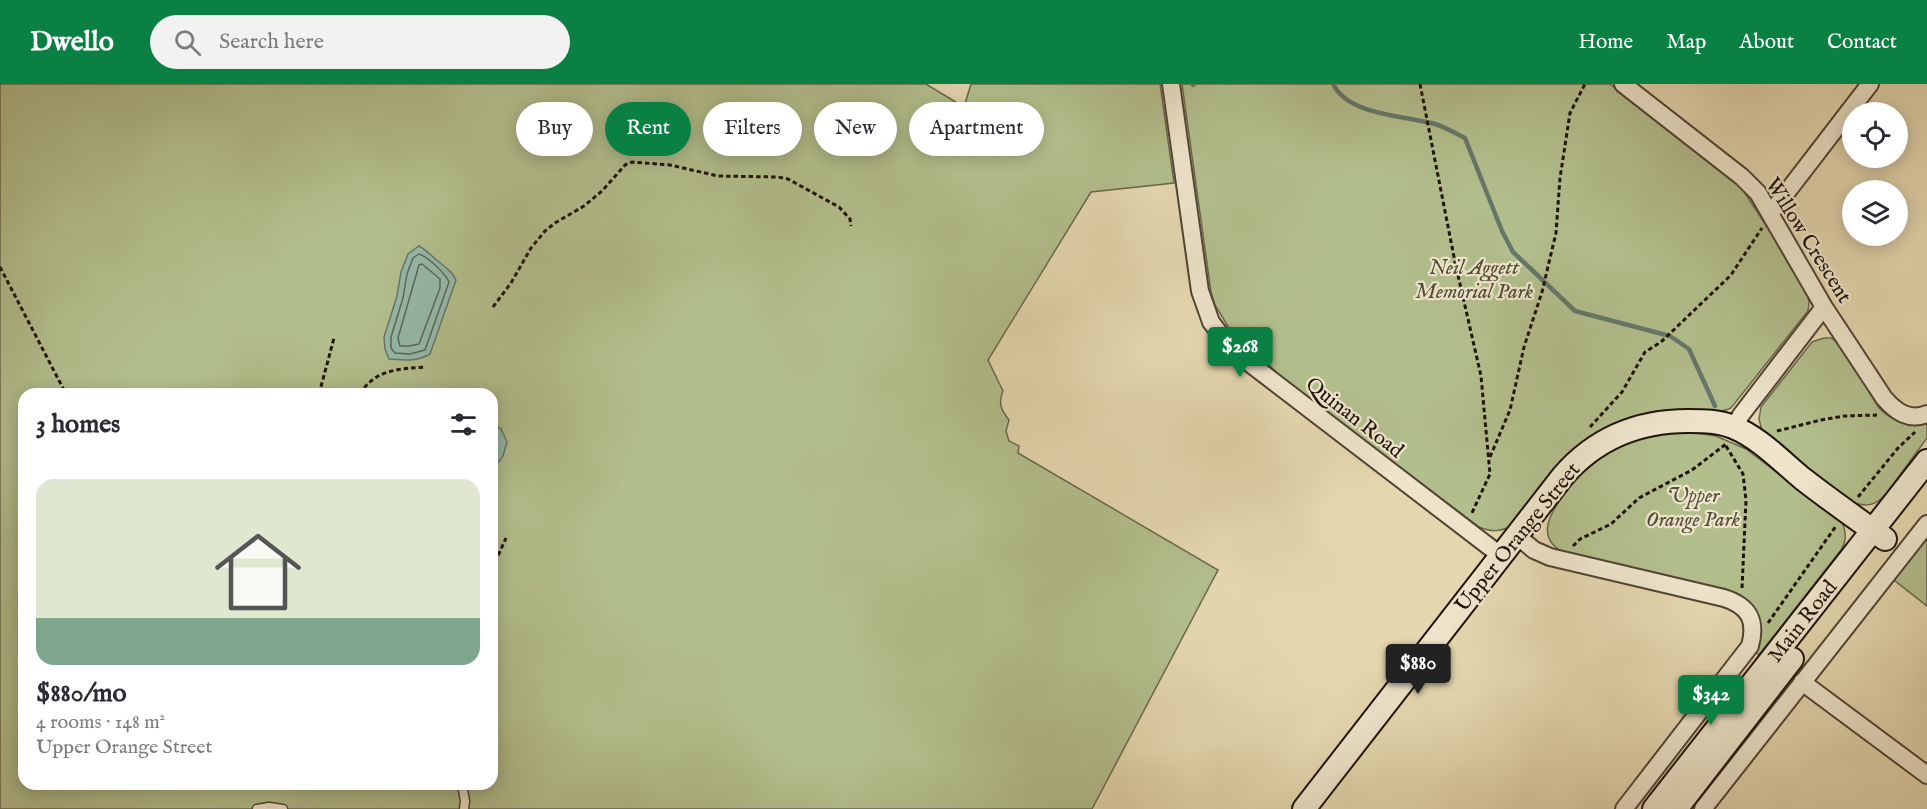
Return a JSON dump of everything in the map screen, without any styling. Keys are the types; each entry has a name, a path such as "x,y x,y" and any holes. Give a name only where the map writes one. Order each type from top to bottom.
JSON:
{"main road":[{"name":"Upper Orange Street","path":"1304,809 1500,555 1574,464 1608,439 1639,426 1674,421 1711,421 1730,437 1762,445 1879,535"},
{"name":"Main Road","path":"1676,809 1879,535 1927,461"},
{"name":"Main Road","path":"1654,809 1879,535 1927,484"}],"street":[{"name":"Quinan Road","path":"1171,84 1200,291 1205,309 1215,328 1244,359 1500,555"},
{"name":"Willow Crescent","path":"1623,84 1742,177 1758,193 1824,307 1900,412"},
{"path":"1770,214 1870,84"},
{"path":"1730,437 1742,415 1824,307"},
{"path":"1900,412 1916,417 1927,414"},
{"path":"1703,809 1927,524"},
{"path":"1517,536 1534,550 1559,560 1736,602 1749,615 1753,626 1750,646 1743,657 1624,809"},
{"path":"1802,682 1927,775"}],"lane":[{"path":"463,790 464,809"},
{"path":"256,809 269,807 283,809"}],"path":[{"path":"1419,84 1481,376 1490,474 1471,515 1467,530"},
{"path":"1489,459 1510,411 1524,347 1542,292 1556,233 1560,178 1570,113 1585,84"},
{"path":"493,307 544,231 584,206 602,191 625,165 632,162 670,165 718,176 788,179 839,207 847,213 851,226"},
{"path":"1586,432 1622,392 1645,352 1661,342 1731,275 1770,214"},
{"path":"0,267 63,388"},
{"path":"321,388 334,338"},
{"path":"365,388 371,380 384,372 426,367"},
{"path":"1762,445 1769,433 1821,420 1900,412"},
{"path":"1559,560 1580,539 1611,524 1639,498 1692,470 1730,437 1743,474 1746,500 1742,593 1744,608"},
{"path":"498,556 506,538"}],"green space":[{"path":"0,84 926,84 956,102 909,102 909,156 1044,156 1044,102 966,102 971,84 1160,84 1174,183 1091,192 988,360 1003,391 1001,403 1002,410 1009,420 1006,431 1009,441 1019,446 1018,453 1218,570 1092,809 0,809"},
{"name":"Neil Aggett Memorial Park","path":"1182,84 1610,84 1739,184 1788,259 1808,295 1808,311 1731,408 1709,412 1667,410 1639,415 1616,423 1595,434 1576,449 1543,484 1511,526 1499,530 1483,529 1286,381 1229,328 1215,305 1211,292"},
{"name":"Upper Orange Park","path":"1831,338 1841,345 1884,413 1901,422 1913,424 1927,422 1927,438 1886,494 1874,503 1864,505 1849,500 1762,431 1759,419 1761,407 1812,342"},
{"name":"Upper Orange Park","path":"1684,431 1716,436 1746,449 1842,522 1845,539 1841,550 1759,655 1755,652 1760,634 1758,618 1750,604 1736,593 1566,554 1556,547 1547,532 1548,523 1556,506 1577,478 1597,459 1618,446 1636,440"},
{"path":"1927,537 1927,606 1894,580"}],"water":[{"path":"419,246 449,270 456,280 430,354 415,359 389,359 384,337 397,296 401,272 408,254"},
{"path":"498,427 507,442 503,456 498,463"}],"waterway":[{"path":"1333,84 1341,95 1364,108 1435,124 1465,138 1502,231 1513,252 1575,311 1670,336 1689,349 1715,406"}]}
